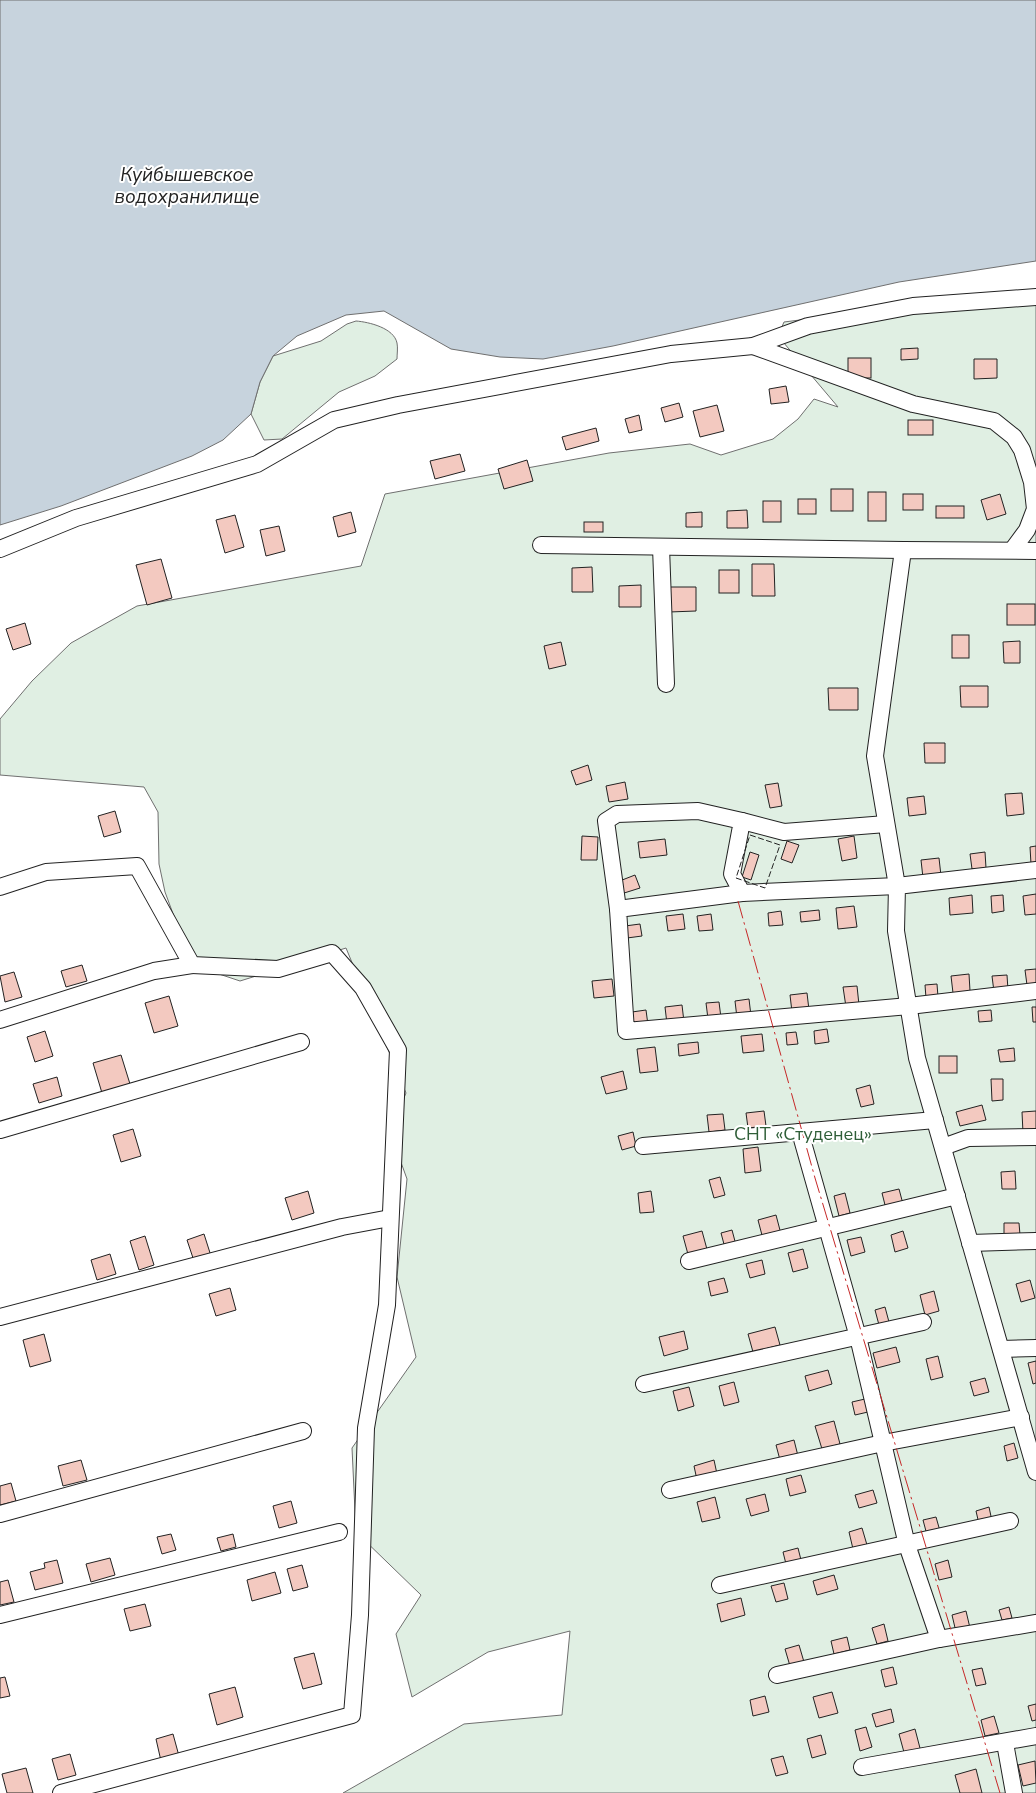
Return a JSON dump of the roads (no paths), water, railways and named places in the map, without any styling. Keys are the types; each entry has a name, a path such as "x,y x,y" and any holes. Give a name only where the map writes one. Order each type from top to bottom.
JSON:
{"street":[{"path":"0,549 76,518 257,464 334,420 398,405 671,354 753,346 808,326 913,306 1036,297"},
{"path":"753,346 913,404 994,421 1014,437 1022,450 1032,482 1035,509 1027,530 1013,549"},
{"path":"541,546 903,550 1013,549 1036,551"},
{"path":"661,547 666,684"},
{"path":"903,550 875,756 897,886 896,931 918,1058 1021,1417 1033,1450 1036,1472"},
{"path":"886,824 784,832 698,811 617,814 606,821 618,908 626,1031 909,1006 1036,991"},
{"path":"742,821 732,874 742,893"},
{"path":"0,887 46,872 137,866 192,965"},
{"path":"618,908 742,893 897,886 1036,870"},
{"path":"0,1020 154,971 192,965 278,969 332,953 363,988 398,1050 387,1305 366,1428 360,1615 352,1715 61,1793"},
{"path":"0,1130 301,1042"},
{"path":"643,1146 935,1120"},
{"path":"800,1132 829,1229 858,1338 907,1545 939,1639"},
{"path":"943,1147 968,1138 1036,1136"},
{"path":"688,1261 829,1229 957,1196"},
{"path":"0,1317 342,1227 390,1218"},
{"path":"970,1243 1036,1241"},
{"path":"644,1384 858,1338 923,1322"},
{"path":"1001,1348 1036,1348"},
{"path":"670,1490 883,1442 1021,1417"},
{"path":"0,1514 304,1431"},
{"path":"720,1585 1010,1521"},
{"path":"0,1615 339,1532"},
{"path":"777,1675 939,1639 1036,1623"},
{"path":"862,1767 1036,1736"},
{"path":"1005,1743 1014,1793"}],"water":[{"name":"Куйбышевское водохранилище","path":"0,0 1036,0 1036,261 899,282 613,346 543,359 500,357 451,349 384,311 346,315 297,336 273,356 260,382 251,414 223,440 192,456 61,506 0,525"}],"park label":[{"name":"СНТ «Студенец»","path":"803,1134"}]}
